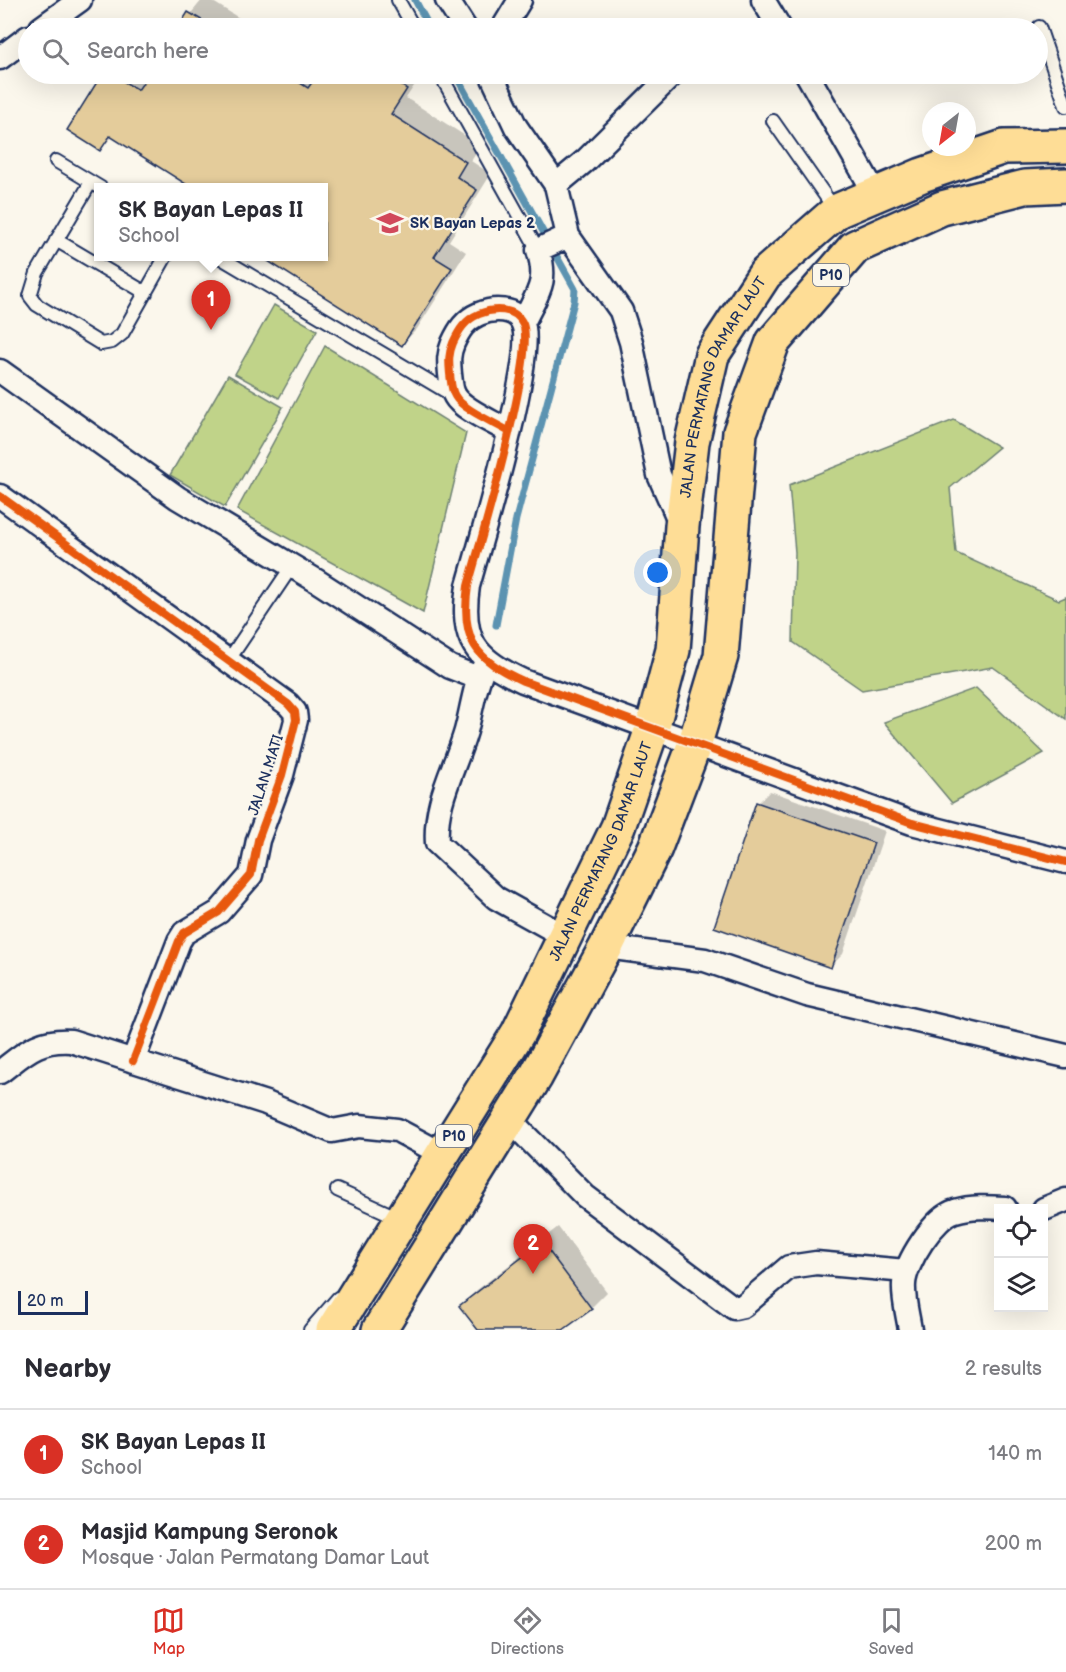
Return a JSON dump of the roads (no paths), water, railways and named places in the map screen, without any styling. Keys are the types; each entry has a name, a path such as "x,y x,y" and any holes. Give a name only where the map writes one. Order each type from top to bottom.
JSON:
{"highway":[{"name":"JALAN PERMATANG DAMAR LAUT","path":"333,1330 518,1033 618,827 652,729 673,650 682,526 692,442 712,355 765,274 837,211 1005,147 1066,146"},
{"name":"JALAN PERMATANG DAMAR LAUT","path":"379,1330 509,1119 606,947 655,848 695,743 721,656 740,432 773,342 855,247 942,208 1025,187 1066,184"}],"street":[{"path":"54,18 80,0"},
{"path":"447,0 459,18"},
{"path":"509,18 520,0"},
{"path":"763,0 774,18"},
{"path":"0,58 18,44"},
{"path":"496,84 516,127 556,185 553,243 544,268 544,279 523,323 524,365 465,605 469,641 482,669 465,733 442,795 436,843 496,898 566,937"},
{"path":"556,185 585,161 663,84"},
{"path":"813,84 876,195"},
{"path":"553,243 621,311 631,342 659,475 682,526"},
{"path":"508,431 463,405 455,396 448,354 459,330 470,318 501,309 512,312 523,323"},
{"path":"0,371 178,498 292,566 450,668 482,669 523,681 912,823 1066,862"},
{"name":"JALAN MATI","path":"0,496 288,704 295,712 296,720 282,775 258,840 250,875 219,912 184,933 133,1060"},
{"path":"606,947 705,960 807,995 1066,1056"},
{"path":"0,1072 36,1045 53,1040 71,1041 266,1102 332,1131 359,1126 397,1130 442,1154"},
{"path":"509,1119 585,1196 734,1308 743,1306 789,1267 816,1263 906,1271"},
{"path":"910,1330 903,1286 906,1271 924,1239 954,1211 994,1208"}],"lane":[{"path":"398,0 408,18"},
{"path":"1048,53 1066,106"},
{"path":"447,84 553,243"},
{"path":"773,121 837,211"},
{"path":"56,161 94,183"},
{"path":"94,187 56,240 37,273 30,296 37,305 101,344 112,342 122,334 163,261"},
{"path":"56,240 146,293"},
{"path":"226,261 455,396"},
{"path":"228,661 292,566"},
{"path":"337,1190 402,1220"},
{"path":"310,1330 332,1302 347,1291 355,1295"}],"waterway":[{"path":"415,0 425,18"},
{"path":"461,84 575,289 574,302 516,519 496,625"}],"place":[{"name":"SK Bayan Lepas 2","path":"390,223"},
{"name":"SK Bayan Lepas II","path":"211,330"},
{"name":"Masjid Kampung Seronok","path":"533,1274"}]}
